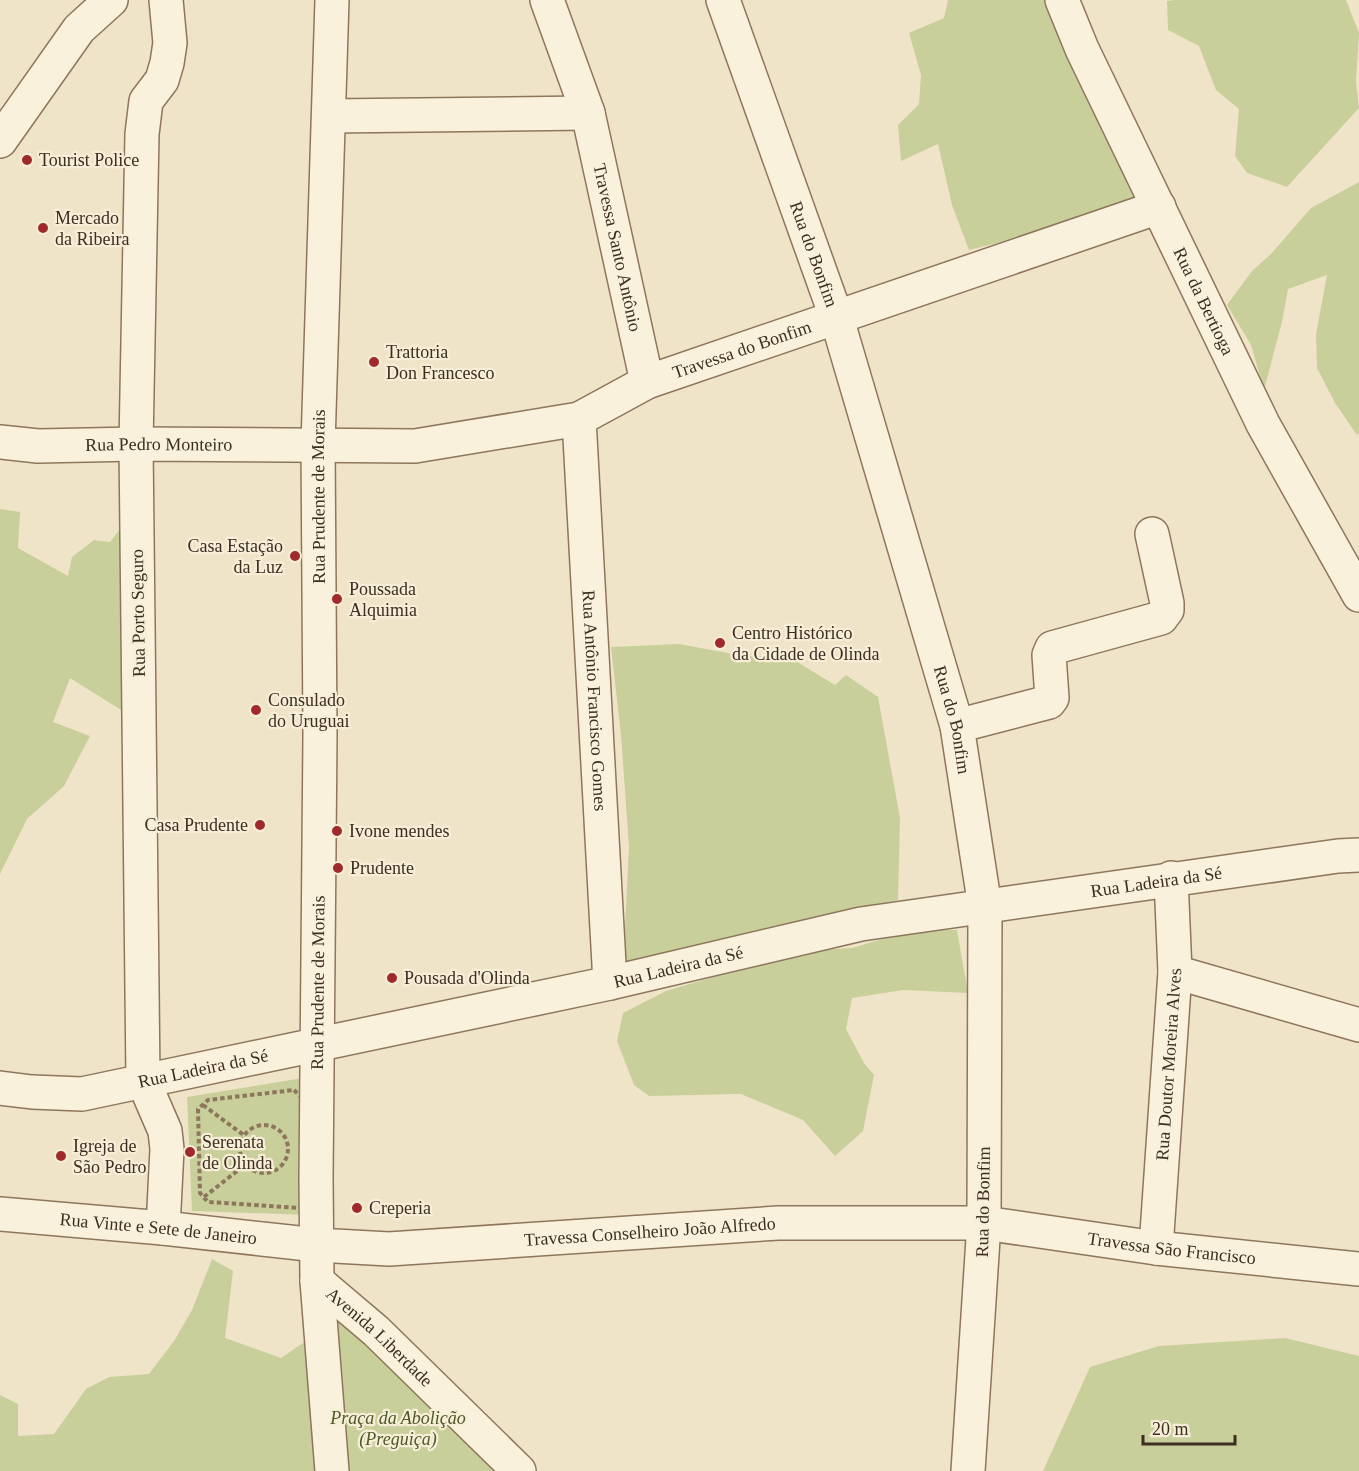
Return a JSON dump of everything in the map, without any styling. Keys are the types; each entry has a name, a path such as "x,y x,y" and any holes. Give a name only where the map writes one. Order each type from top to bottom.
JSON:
{"street":[{"path":"0,141 79,29 111,0"},
{"name":"Rua Porto Seguro","path":"163,1228 166,1140 159,1114 143,1080 136,444 142,134 146,101 162,80 167,63 170,43 166,0"},
{"name":"Rua Prudente de Morais","path":"332,0 318,444 320,747 316,1179 317,1281 332,1471"},
{"name":"Travessa Santo Antônio","path":"547,0 588,113 647,382"},
{"name":"Rua do Bonfim","path":"723,0 837,319 957,726 985,907 984,1223 968,1471"},
{"name":"Rua da Bertioga","path":"1062,0 1082,49 1263,424 1359,595"},
{"path":"329,117 588,113"},
{"name":"Travessa do Bonfim","path":"318,444 415,446 579,419 647,382 837,319 1159,207"},
{"name":"Rua Antônio Francisco Gomes","path":"579,419 609,983"},
{"name":"Rua Pedro Monteiro","path":"0,442 38,446 318,444"},
{"path":"957,726 1049,702 1052,698 1049,655 1052,648 1161,618 1167,610 1167,603 1152,534"},
{"name":"Rua Ladeira da Sé","path":"0,1088 82,1094 609,983 861,924 1171,878 1359,855"},
{"name":"Rua Doutor Moreira Alves","path":"1156,1248 1175,972 1171,878"},
{"path":"1175,972 1359,1024"},
{"name":"Rua Vinte e Sete de Janeiro","path":"0,1214 163,1228 317,1245"},
{"name":"Travessa Conselheiro João Alfredo","path":"317,1245 389,1249 778,1222 984,1223"},
{"name":"Travessa São Francisco","path":"984,1223 1156,1248 1359,1269"},
{"name":"Avenida Liberdade","path":"317,1281 376,1331 519,1471"}],"path":[{"path":"294,1090 304,1100 304,1200 300,1208 208,1202 200,1193 198,1109 203,1105 208,1100 294,1090"},
{"path":"203,1105 245,1136"},
{"path":"268,1125 281,1133 287,1146 285,1161 273,1171 257,1172 246,1164 241,1155 240,1147 245,1136 253,1128 268,1125"},
{"path":"204,1197 246,1164"}],"green space":[{"path":"948,0 1045,0 1137,196 1022,237 969,250 952,205 938,144 901,161 898,125 919,104 921,75 909,33 944,18"},
{"path":"1346,0 1359,33 1356,81 1359,108 1287,187 1247,173 1235,156 1239,109 1216,90 1199,46 1168,30 1167,1"},
{"path":"1359,182 1359,433 1357,435 1335,403 1317,368 1316,334 1327,275 1288,289 1264,390 1251,345 1227,305 1252,271 1271,254 1311,208"},
{"path":"0,509 20,512 18,548 68,576 72,557 94,540 110,542 127,520 126,713 70,678 53,722 90,736 64,786 27,819 0,874"},
{"path":"679,644 744,656 789,657 835,685 846,675 878,697 900,818 898,900 623,967 629,847 621,735 611,647"},
{"path":"925,930 957,930 968,993 903,990 852,998 846,1029 864,1063 874,1075 863,1131 835,1156 803,1120 741,1094 649,1096 634,1085 617,1041 623,1013 666,991 801,951 852,948 896,935"},
{"path":"309,1077 309,1215 192,1211 187,1097"},
{"name":"Praça da Abolição (Preguiça)","path":"212,1259 233,1271 225,1338 281,1358 343,1316 500,1471 0,1471 0,1395 18,1404 18,1436 54,1434 86,1389 109,1377 149,1374 174,1341 192,1310"},
{"path":"1285,1338 1359,1356 1359,1471 1043,1471 1090,1367 1159,1346"}],"place":[{"name":"Tourist Police","path":"27,160"},
{"name":"Mercado da Ribeira","path":"43,228"},
{"name":"Trattoria Don Francesco","path":"374,362"},
{"name":"Casa Estação da Luz","path":"295,556"},
{"name":"Poussada Alquimia","path":"337,599"},
{"name":"Centro Histórico da Cidade de Olinda","path":"720,643"},
{"name":"Consulado do Uruguai","path":"256,710"},
{"name":"Casa Prudente","path":"260,825"},
{"name":"Ivone mendes","path":"337,831"},
{"name":"Prudente","path":"338,868"},
{"name":"Pousada d'Olinda","path":"392,978"},
{"name":"Serenata de Olinda","path":"190,1152"},
{"name":"Igreja de São Pedro","path":"61,1156"},
{"name":"Creperia","path":"357,1208"}]}
